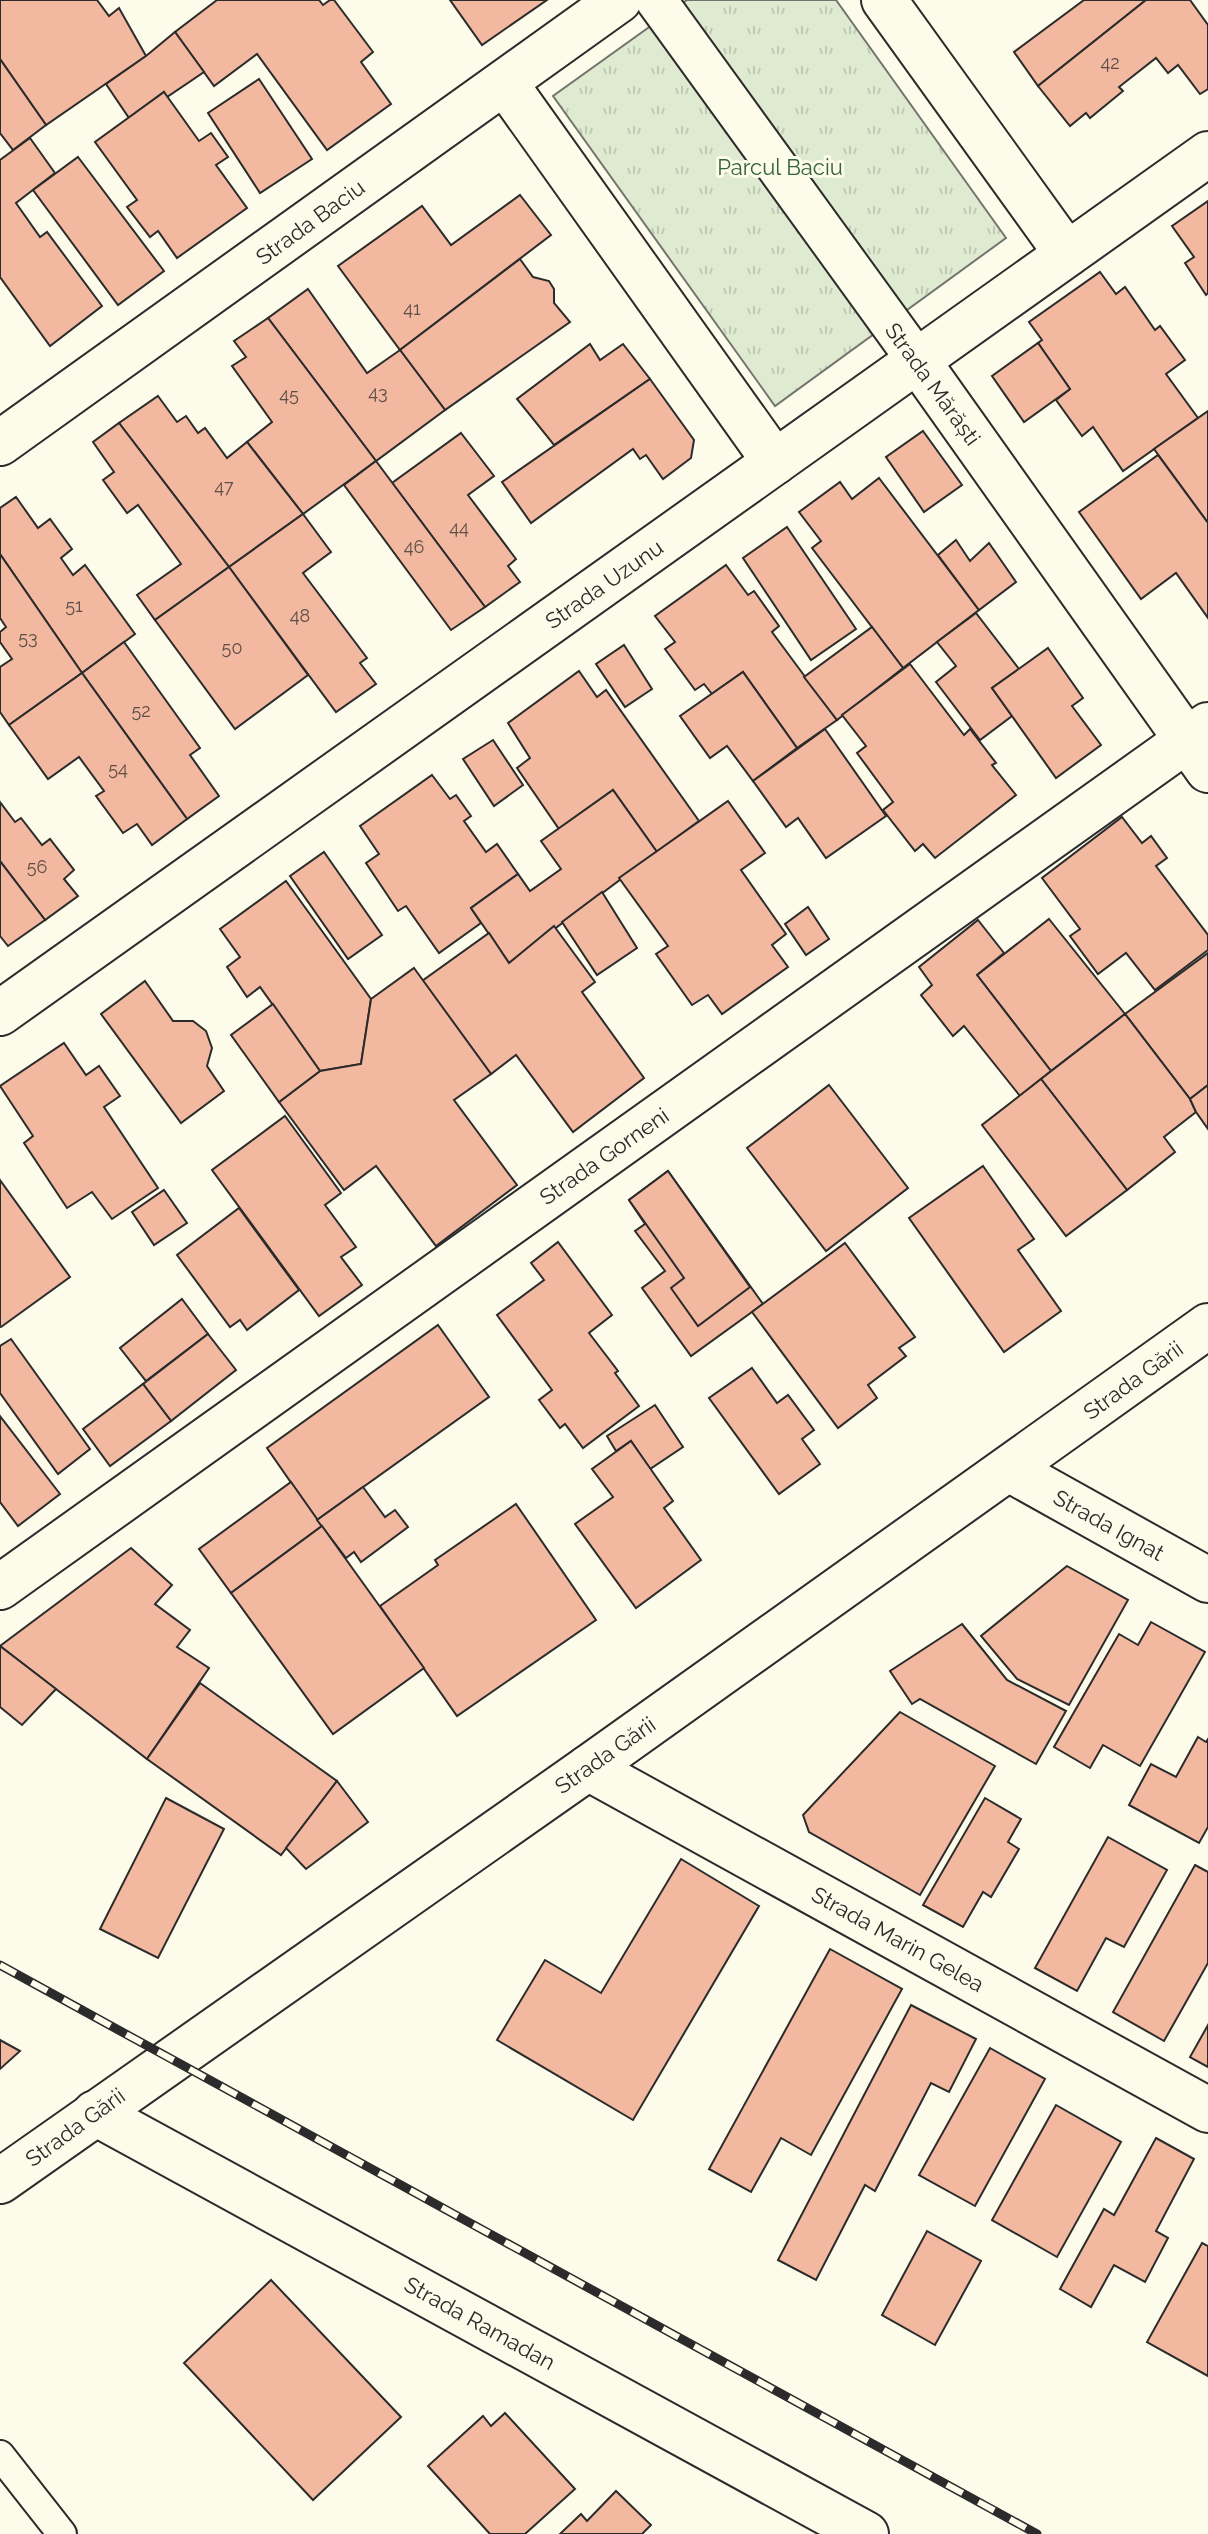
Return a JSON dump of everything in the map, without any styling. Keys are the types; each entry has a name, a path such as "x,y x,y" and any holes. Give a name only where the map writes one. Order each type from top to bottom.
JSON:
{"street":[{"name":"Strada Baciu","path":"0,443 619,0"},
{"name":"Strada Mărăști","path":"656,0 1201,745"},
{"path":"884,0 1067,254"},
{"path":"505,83 775,462"},
{"name":"Strada Uzunu","path":"0,1013 1208,154"},
{"name":"Strada Gorneni","path":"0,1587 1201,745"},
{"name":"Strada Gării","path":"0,2181 588,1768 1208,1326"},
{"name":"Strada Ignat","path":"1009,1469 1208,1580"},
{"name":"Strada Marin Gelea","path":"588,1768 1208,2110"},
{"name":"Strada Ramadan","path":"95,2113 846,2530"}],"lane":[{"path":"0,2455 62,2534"}],"green space":[{"name":"Parcul Baciu","path":"687,0 836,0 1006,238 775,406 553,96"}],"building":[{"path":"0,0 97,0 109,16 119,8 146,56 46,125 0,59"},
{"path":"217,0 319,0 323,5 334,0 373,52 361,62 391,104 327,150 257,54 214,86 175,32"},
{"path":"450,0 547,0 482,45"},
{"path":"1084,0 1146,0 1038,86 1014,52"},
{"path":"1146,0 1190,0 1208,25 1208,89 1200,94 1178,65 1168,73 1156,58 1119,87 1123,91 1090,118 1086,113 1070,126 1038,86"},
{"path":"175,32 204,72 167,97 164,92 129,118 106,84"},
{"path":"0,59 46,125 13,150 0,133"},
{"path":"259,79 312,159 260,193 208,113"},
{"path":"164,92 199,141 211,133 228,157 216,165 247,208 177,258 158,231 150,237 127,207 137,200 95,142"},
{"path":"30,138 55,173 16,203 40,237 47,232 102,306 50,346 0,277 0,160"},
{"path":"78,157 164,271 118,305 33,190"},
{"path":"520,195 551,235 400,350 338,266 422,206 451,245"},
{"path":"1208,201 1206,295 1185,263 1194,257 1172,226"},
{"path":"520,259 533,277 549,281 554,289 554,303 570,322 445,410 400,350"},
{"path":"1100,272 1116,294 1125,287 1155,330 1160,326 1185,360 1166,374 1198,418 1123,471 1093,427 1082,436 1056,400 1070,389 1038,343 1042,340 1029,322"},
{"path":"308,289 367,373 400,350 445,410 376,461 268,318"},
{"path":"268,318 376,461 303,514 247,442 272,422 232,366 246,357 234,341"},
{"path":"1038,343 1070,389 1024,422 992,376"},
{"path":"590,344 600,360 623,344 650,379 554,445 517,399"},
{"path":"650,379 694,440 691,458 663,479 646,455 640,459 633,449 531,523 502,482"},
{"path":"158,396 177,422 186,416 198,433 205,428 227,458 247,442 303,514 229,567 119,423"},
{"path":"1208,411 1208,523 1154,449"},
{"path":"119,423 229,567 155,620 137,595 181,564 138,505 127,513 103,480 114,472 93,442"},
{"path":"923,431 962,485 924,512 886,457"},
{"path":"461,433 494,476 468,495 516,559 508,566 520,582 485,607 392,483"},
{"path":"1158,455 1208,523 1208,618 1176,573 1141,599 1079,512"},
{"path":"376,461 485,607 451,630 344,485"},
{"path":"879,478 979,610 903,668 812,548 821,541 799,512 840,482 852,499"},
{"path":"16,497 38,528 50,519 72,549 61,558 73,575 85,565 135,634 82,673 0,554 0,508"},
{"path":"303,514 331,552 303,573 367,658 360,663 376,684 336,712 229,567"},
{"path":"787,527 856,629 811,660 743,558"},
{"path":"956,540 970,561 989,543 1016,582 979,610 938,555"},
{"path":"0,554 82,673 9,725 0,712 0,667 12,659 0,642 0,632 6,627 0,618"},
{"path":"726,565 748,595 754,591 779,626 772,632 837,720 797,748 743,672 712,694 704,684 695,690 665,649 675,642 655,616"},
{"path":"229,567 308,675 235,729 155,620"},
{"path":"976,613 1019,669 992,688 1012,716 980,740 936,682 956,666 937,642"},
{"path":"872,627 903,668 837,720 804,677"},
{"path":"124,642 200,748 190,755 219,796 187,819 82,673"},
{"path":"624,645 652,689 625,707 596,664"},
{"path":"1048,648 1083,698 1072,706 1101,745 1056,778 992,688"},
{"path":"910,664 964,735 970,729 996,763 992,765 1016,795 935,858 923,844 915,851 883,810 893,802 857,753 866,746 842,715"},
{"path":"579,671 597,697 606,690 699,821 657,852 613,790 559,829 517,768 530,758 508,723"},
{"path":"743,672 797,748 753,781 727,746 710,758 680,716"},
{"path":"82,673 187,819 152,845 137,824 123,833 96,796 104,791 79,757 48,779 9,725"},
{"path":"825,729 886,816 826,858 798,818 786,827 753,781"},
{"path":"493,740 523,785 494,806 463,759"},
{"path":"432,775 450,799 456,795 471,816 464,821 486,852 497,844 518,874 471,908 481,923 439,953 406,906 398,911 366,863 379,854 360,826"},
{"path":"613,790 657,852 509,963 471,908 518,874 530,891 561,869 541,841"},
{"path":"728,801 765,853 741,870 786,934 772,945 788,967 722,1014 708,995 692,1005 656,954 668,946 619,878"},
{"path":"0,802 15,822 21,818 42,845 50,839 74,870 64,879 78,896 45,920 0,861"},
{"path":"1122,817 1142,843 1151,836 1167,858 1156,866 1208,935 1208,950 1155,990 1126,953 1098,974 1070,936 1080,929 1042,878"},
{"path":"324,852 382,935 348,959 290,876"},
{"path":"0,861 45,920 8,946 0,936"},
{"path":"286,881 371,999 361,1064 320,1071 260,987 247,997 227,967 240,957 220,929"},
{"path":"602,892 637,948 597,975 562,922"},
{"path":"808,907 829,939 806,955 785,924"},
{"path":"1049,919 1125,1014 1051,1071 977,975"},
{"path":"978,920 1004,953 977,975 1051,1071 1020,1096 964,1026 953,1036 921,995 932,985 919,967"},
{"path":"554,926 595,982 582,992 644,1078 573,1132 516,1055 491,1074 422,981 489,933 509,963"},
{"path":"1208,953 1208,1085 1190,1099 1125,1014"},
{"path":"414,968 491,1074 454,1100 517,1185 436,1246 376,1166 344,1190 279,1102 320,1071 361,1064 371,999"},
{"path":"145,981 173,1021 193,1021 206,1031 212,1048 207,1066 224,1091 181,1123 101,1014"},
{"path":"273,1004 320,1071 279,1102 231,1035"},
{"path":"1125,1014 1190,1099 1196,1112 1164,1137 1175,1152 1127,1190 1041,1079"},
{"path":"64,1043 86,1075 99,1066 120,1096 104,1107 158,1188 112,1219 92,1192 67,1208 24,1143 33,1136 0,1086"},
{"path":"1041,1079 1127,1190 1066,1236 982,1125"},
{"path":"829,1085 908,1188 826,1251 747,1148"},
{"path":"1208,1085 1208,1129 1190,1099"},
{"path":"285,1116 341,1193 325,1205 356,1247 341,1257 362,1285 319,1316 212,1170"},
{"path":"983,1166 1034,1239 1018,1250 1061,1311 1004,1352 909,1218"},
{"path":"668,1171 763,1304 691,1356 642,1288 665,1271 635,1231 645,1224 629,1200"},
{"path":"668,1171 750,1287 698,1326 671,1288 684,1278 629,1200"},
{"path":"0,1180 70,1277 1,1327 0,1326"},
{"path":"164,1190 187,1223 154,1245 132,1212"},
{"path":"239,1208 299,1290 247,1330 240,1320 230,1327 177,1255"},
{"path":"558,1242 612,1315 589,1333 618,1371 615,1373 639,1406 583,1448 565,1424 560,1428 539,1400 552,1390 497,1315 544,1280 531,1263"},
{"path":"845,1243 915,1337 899,1348 906,1356 868,1385 877,1398 838,1428 752,1312"},
{"path":"182,1299 208,1334 146,1381 120,1348"},
{"path":"438,1325 489,1397 317,1520 267,1448"},
{"path":"208,1334 236,1370 171,1421 143,1384"},
{"path":"11,1339 90,1449 58,1474 0,1393 0,1346"},
{"path":"752,1368 777,1403 788,1395 814,1430 802,1439 820,1464 779,1494 709,1398"},
{"path":"143,1384 171,1421 110,1466 83,1429"},
{"path":"655,1405 683,1447 650,1469 631,1441 616,1451 607,1436"},
{"path":"0,1416 60,1494 18,1526 0,1502"},
{"path":"631,1441 673,1501 664,1508 701,1560 636,1608 575,1524 613,1497 592,1469"},
{"path":"291,1482 322,1526 231,1593 199,1549"},
{"path":"363,1487 385,1517 395,1510 408,1527 361,1562 354,1552 346,1558 317,1520"},
{"path":"516,1504 596,1620 457,1716 380,1606 438,1565 435,1560"},
{"path":"322,1526 424,1668 333,1734 231,1593"},
{"path":"131,1548 172,1585 155,1604 190,1630 177,1647 209,1668 147,1759 0,1646"},
{"path":"1067,1566 1128,1600 1069,1705 1017,1679 981,1636"},
{"path":"1151,1622 1205,1652 1140,1766 1103,1745 1090,1768 1054,1747 1119,1634 1138,1645"},
{"path":"962,1624 1007,1680 1066,1711 1036,1764 920,1699 912,1704 890,1671"},
{"path":"0,1646 56,1689 22,1725 0,1707"},
{"path":"200,1683 337,1781 281,1855 147,1759"},
{"path":"900,1712 995,1766 920,1895 809,1832 803,1815"},
{"path":"1198,1737 1206,1742 1208,1739 1208,1827 1199,1843 1129,1805 1151,1764 1176,1777"},
{"path":"337,1781 368,1822 306,1869 286,1848"},
{"path":"166,1798 224,1829 158,1958 100,1929"},
{"path":"985,1798 1021,1819 1008,1842 1019,1849 991,1897 983,1892 963,1927 923,1905"},
{"path":"1108,1837 1167,1870 1124,1947 1106,1938 1077,1991 1035,1968"},
{"path":"681,1859 759,1906 633,2120 497,2040 545,1960 601,1993"},
{"path":"1195,1865 1208,1872 1208,1963 1164,2041 1113,2012"},
{"path":"830,1949 902,1989 811,2155 781,2138 751,2192 709,2169"},
{"path":"911,2005 976,2039 949,2092 931,2083 875,2191 865,2185 816,2280 778,2260"},
{"path":"1208,2025 1208,2067 1190,2057"},
{"path":"0,2040 20,2051 0,2069"},
{"path":"990,2048 1045,2079 975,2206 919,2175"},
{"path":"1056,2105 1121,2142 1057,2257 992,2220"},
{"path":"1156,2138 1194,2159 1156,2231 1168,2238 1145,2282 1114,2265 1091,2307 1060,2289 1104,2209 1114,2215"},
{"path":"927,2231 981,2261 935,2345 882,2315"},
{"path":"1202,2243 1208,2246 1208,2376 1147,2342"},
{"path":"271,2280 401,2417 313,2500 184,2363"},
{"path":"505,2413 575,2489 525,2534 490,2534 428,2466 483,2416 491,2426"},
{"path":"616,2491 651,2525 642,2534 560,2534 581,2514 587,2521"}],"railway":[{"path":"0,1965 1037,2534"}]}
